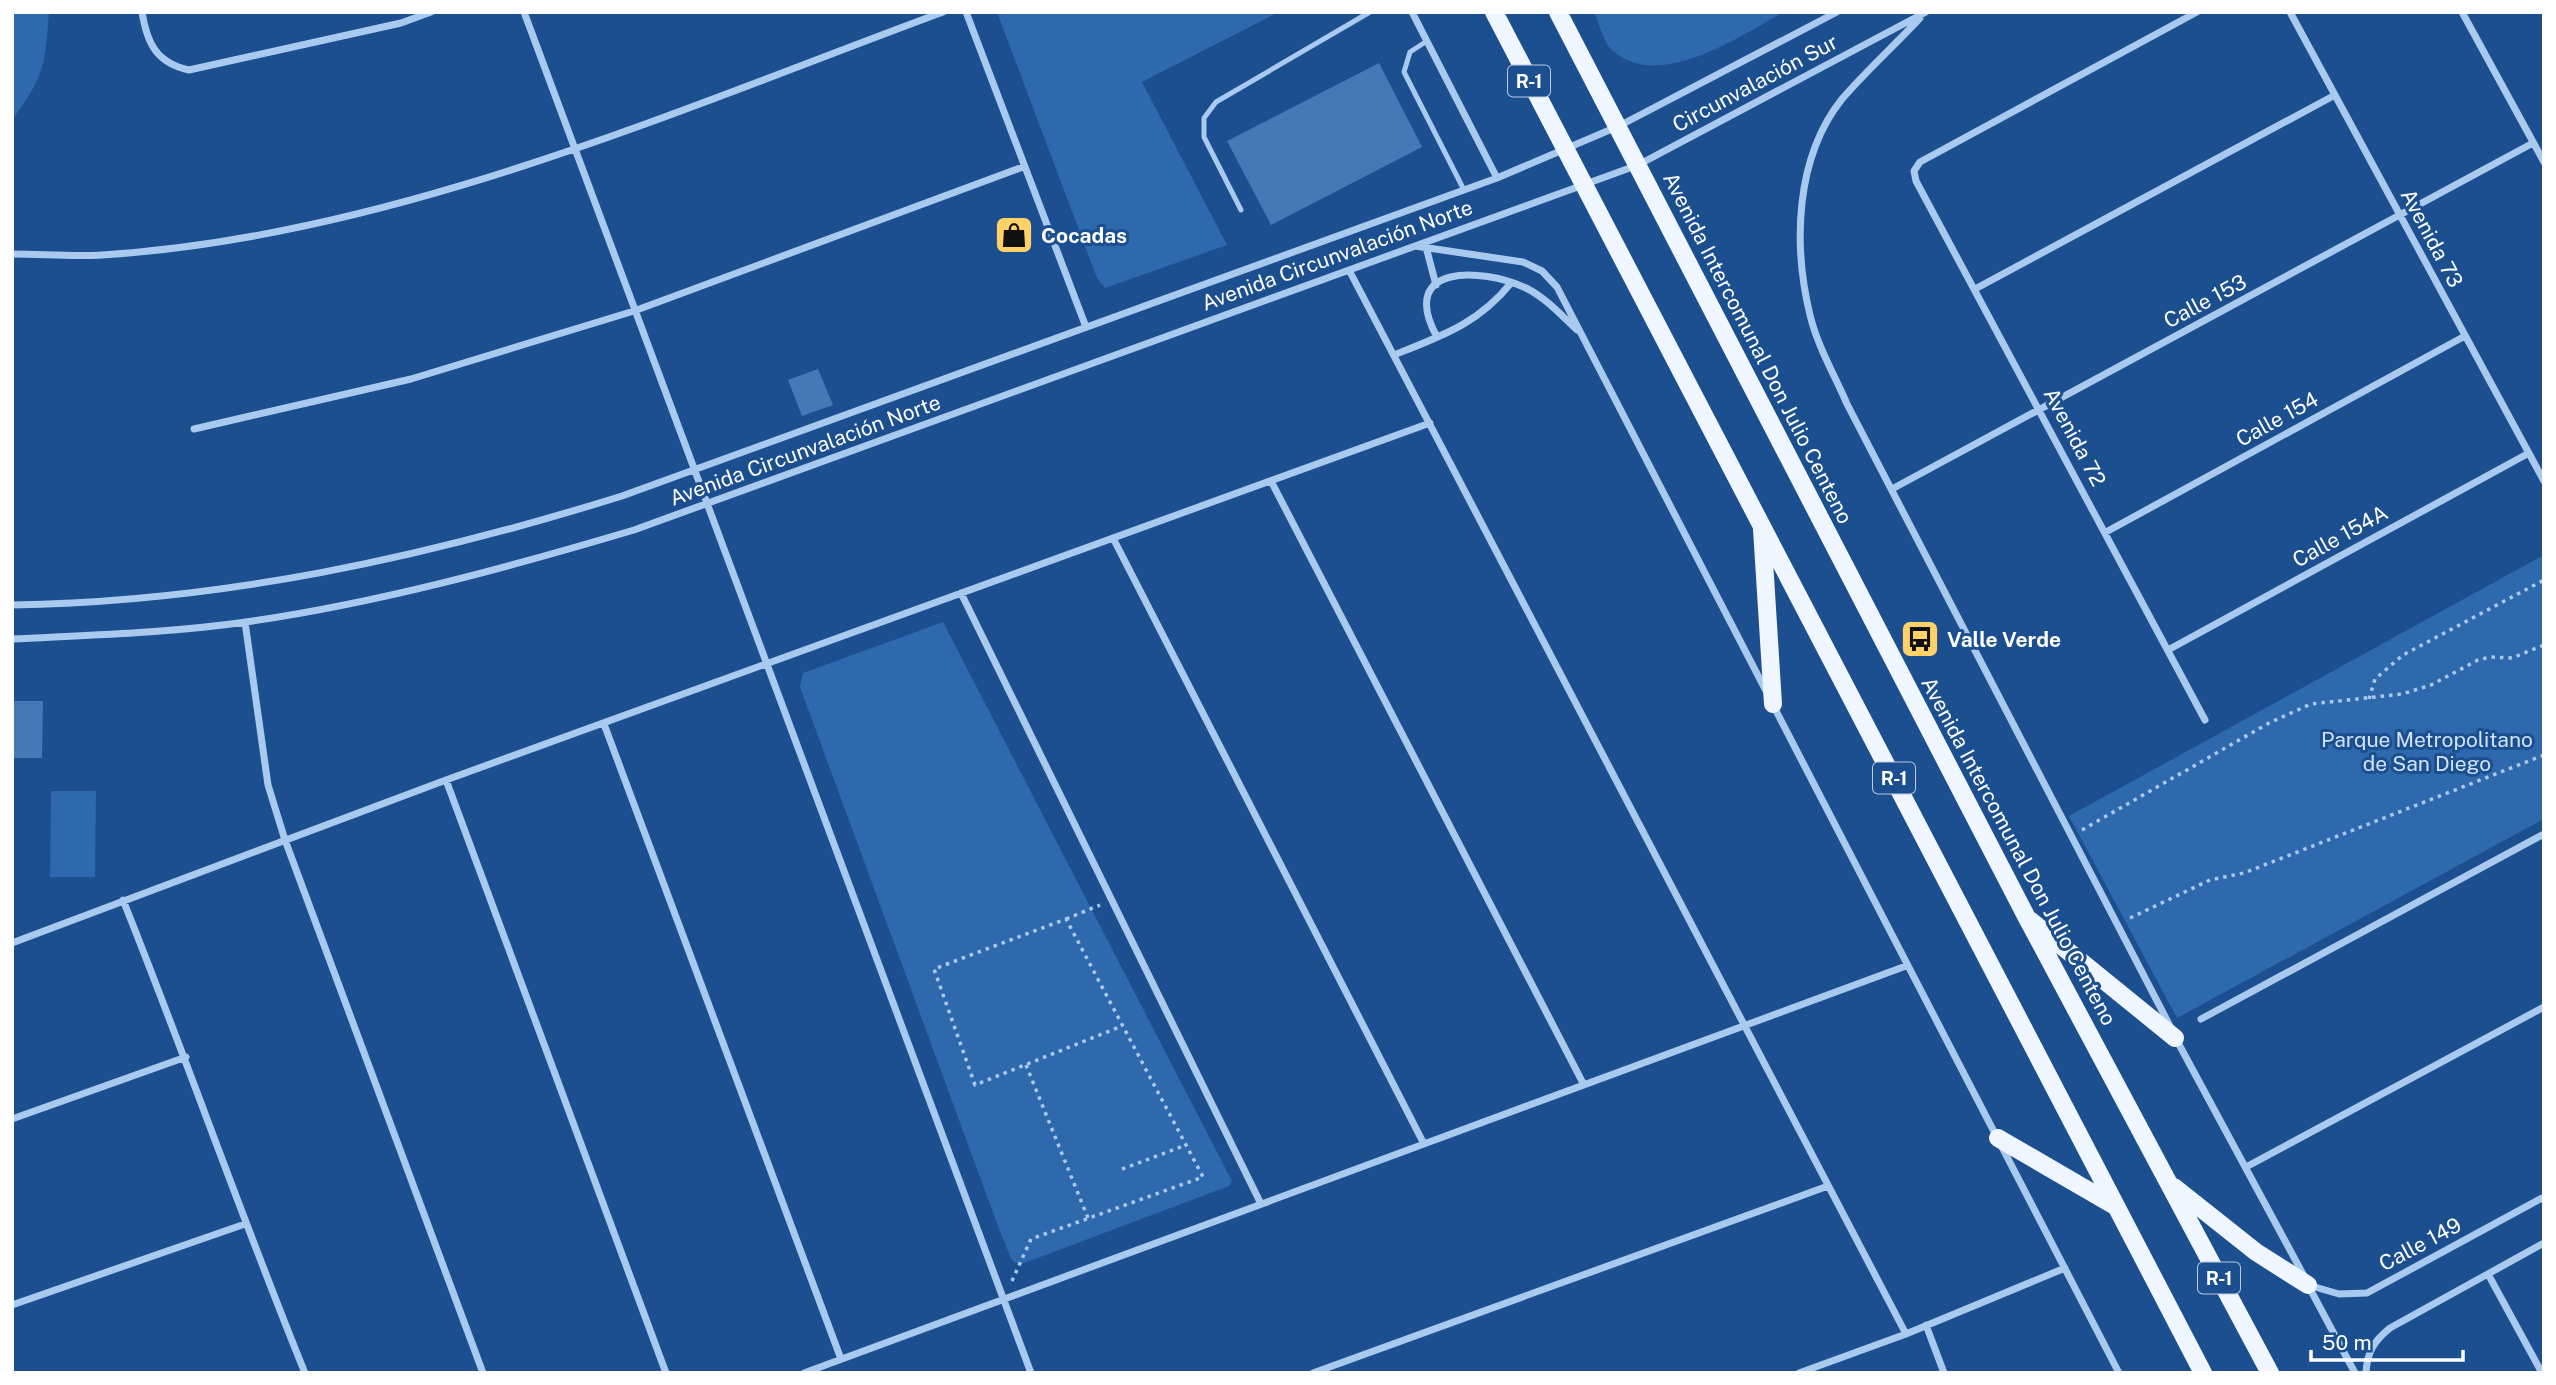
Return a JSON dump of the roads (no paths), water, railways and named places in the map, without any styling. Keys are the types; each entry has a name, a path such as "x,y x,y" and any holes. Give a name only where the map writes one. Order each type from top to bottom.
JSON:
{"main road":[{"name":"R-1","path":"1494,12 2203,1373"},
{"name":"Avenida Intercomunal Don Julio Centeno","path":"1558,12 2026,916 2270,1373"},
{"path":"1762,522 1773,704"},
{"path":"2026,916 2175,1038"},
{"path":"1998,1138 2115,1206"},
{"path":"2168,1183 2256,1252 2308,1285"}],"street":[{"path":"142,12 152,49 169,65 189,70 401,23 431,12"},
{"path":"524,12 1031,1373"},
{"path":"12,254 102,255 231,239 359,213 500,174 943,12"},
{"path":"966,12 1086,327"},
{"path":"1412,12 1497,178"},
{"name":"Circunvalación Sur","path":"1564,149 1619,126 1837,12"},
{"path":"1926,12 1841,101 1813,149 1801,213 1800,265 1810,318 1847,404 2175,1038 2355,1373"},
{"name":"Circunvalación Sur","path":"1582,185 1638,164 1926,12"},
{"name":"Avenida 72","path":"2197,12 1920,162 1914,171 1916,181 2206,720"},
{"name":"Avenida 73","path":"2290,12 2544,481"},
{"path":"2462,12 2544,162"},
{"path":"1975,289 2334,95"},
{"name":"Calle 153","path":"1892,489 2533,143"},
{"name":"Avenida Circunvalación Norte","path":"12,605 137,600 229,589 381,562 502,533 693,471 1497,178 1564,149"},
{"path":"194,429 411,379 634,311 1023,167"},
{"name":"Avenida Circunvalación Norte","path":"12,639 140,633 245,622 467,578 706,505 1582,185"},
{"path":"1413,246 1523,262 1542,271 1557,287 1906,966 2119,1373"},
{"path":"1426,247 1436,285"},
{"path":"1349,270 1906,1334"},
{"path":"1437,337 1425,313 1424,302 1436,285 1461,274 1477,274 1511,282 1544,300 1582,335"},
{"path":"1394,355 1477,318 1493,305 1511,282"},
{"name":"Calle 154","path":"2106,532 2465,336"},
{"path":"12,943 446,780 1430,423"},
{"name":"Calle 154A","path":"2168,650 2529,453"},
{"path":"1271,481 1584,1085"},
{"path":"1113,538 1424,1144"},
{"path":"961,593 1261,1204"},
{"path":"245,622 268,785 285,840 483,1373"},
{"path":"604,724 841,1359"},
{"path":"446,780 666,1373"},
{"path":"2201,1020 2544,834"},
{"path":"123,900 186,1057 245,1224 305,1373"},
{"path":"804,1373 1906,966"},
{"path":"2246,1167 2544,1007"},
{"path":"12,1119 186,1057"},
{"path":"1314,1373 1828,1186"},
{"name":"Calle 149","path":"2308,1285 2339,1294 2367,1293 2544,1197"},
{"path":"12,1305 245,1224"},
{"path":"2366,1373 2368,1353 2377,1338 2390,1328 2544,1243"},
{"path":"1803,1372 1906,1334 2064,1268"},
{"path":"2488,1274 2542,1373"},
{"path":"1926,1325 1944,1373"}],"lane":[{"path":"1241,210 1204,136 1204,118 1216,102 1370,12"},
{"path":"1427,41 1410,52 1404,72 1464,190"}],"place":[{"name":"Cocadas","path":"1014,235"},
{"name":"Valle Verde","path":"1920,639"}],"park label":[{"name":"Parque Metropolitano de San Diego","path":"2427,751"}]}
